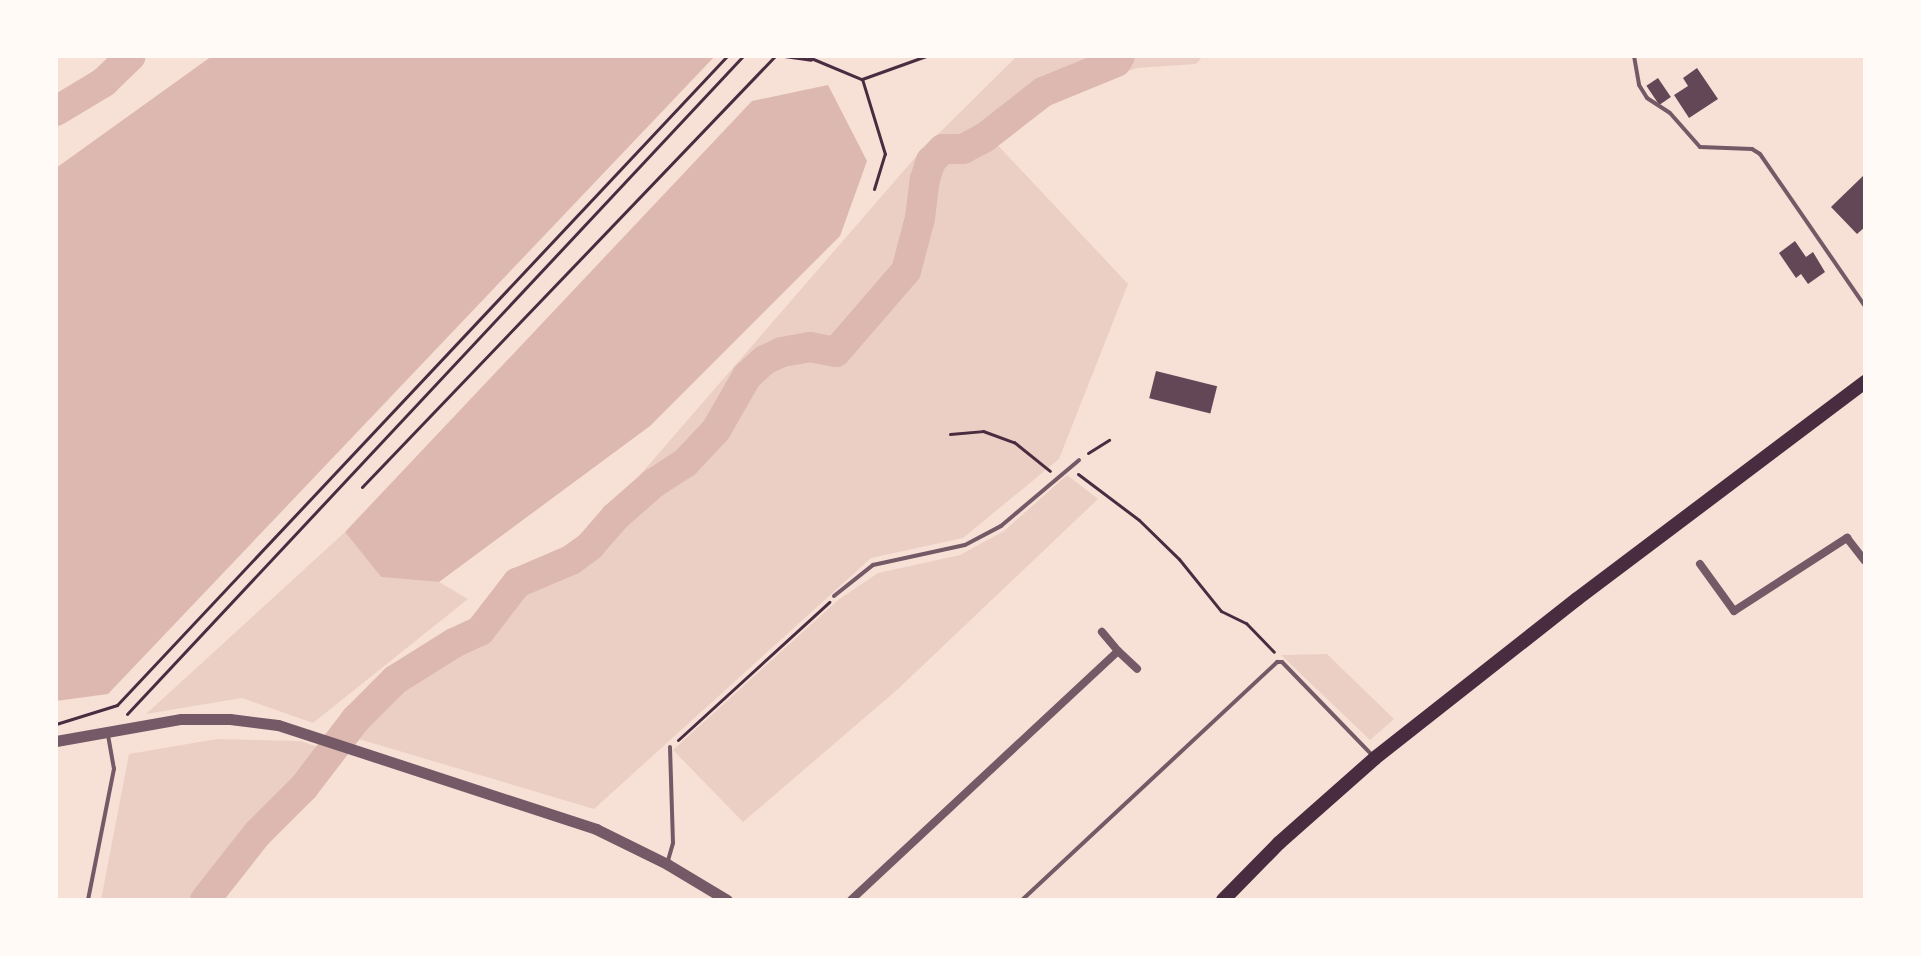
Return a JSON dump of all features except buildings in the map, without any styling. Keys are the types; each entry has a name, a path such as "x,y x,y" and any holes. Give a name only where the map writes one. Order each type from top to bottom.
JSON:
{"main road":[{"path":"1223,900 1279,843 1375,758 1577,599 1865,382"}],"street":[{"path":"1700,564 1734,611 1847,538 1865,561"},
{"path":"1102,632 1137,669"},
{"path":"851,900 1118,651"},
{"path":"56,741 181,719 230,719 309,734 596,829 667,864 727,900"}],"lane":[{"path":"1634,56 1639,85 1647,98 1670,113 1700,147 1752,149 1760,154 1865,306"},
{"path":"834,596 873,565 965,545 1001,526 1056,476 1079,460"},
{"path":"1022,900 1277,662 1282,662 1375,758"},
{"path":"88,900 114,769 108,734"},
{"path":"667,864 673,843 670,747"}],"path":[{"path":"56,724 117,705 727,56"},
{"path":"108,734 743,56"},
{"path":"362,487 775,56"},
{"path":"784,56 818,62"},
{"path":"806,56 862,79 926,56"},
{"path":"862,79 885,154 874,189"},
{"path":"950,434 983,431 1014,442 1056,476"},
{"path":"1079,460 1109,440"},
{"path":"1069,467 1139,520 1179,559 1221,611 1246,623 1282,662"},
{"path":"670,747 834,596"}],"shaded area":[{"path":"212,56 715,56 108,694 56,701 56,168"},
{"path":"1017,56 1203,56 1196,64 1137,68 1041,100 992,139 1128,284 1059,459 963,538 871,558 594,809 352,737 405,679 485,634 522,588 591,552 665,481 626,491 920,152"},
{"path":"828,85 867,161 840,236 650,426 439,582 381,577 345,532 752,101"},
{"path":"1067,475 1098,499 898,689 743,822 673,750 838,600 878,573 960,555 1004,531"},
{"path":"345,532 381,577 439,582 468,599 313,723 242,698 146,714"},
{"path":"1327,654 1394,719 1370,740 1281,655"},
{"path":"217,739 301,741 323,749 202,889 213,900 101,900 129,754"}],"waterway":[{"path":"56,111 104,82 131,56"},
{"path":"205,900 257,834 304,787 356,719 395,680 454,643 480,631 517,583 571,560 590,546 615,517 654,483 685,463 716,430 747,376 765,360 782,352 810,347 836,352 906,271 920,218 925,179 931,161 943,149 963,149 984,138 1043,92 1116,62 1120,56"}]}
